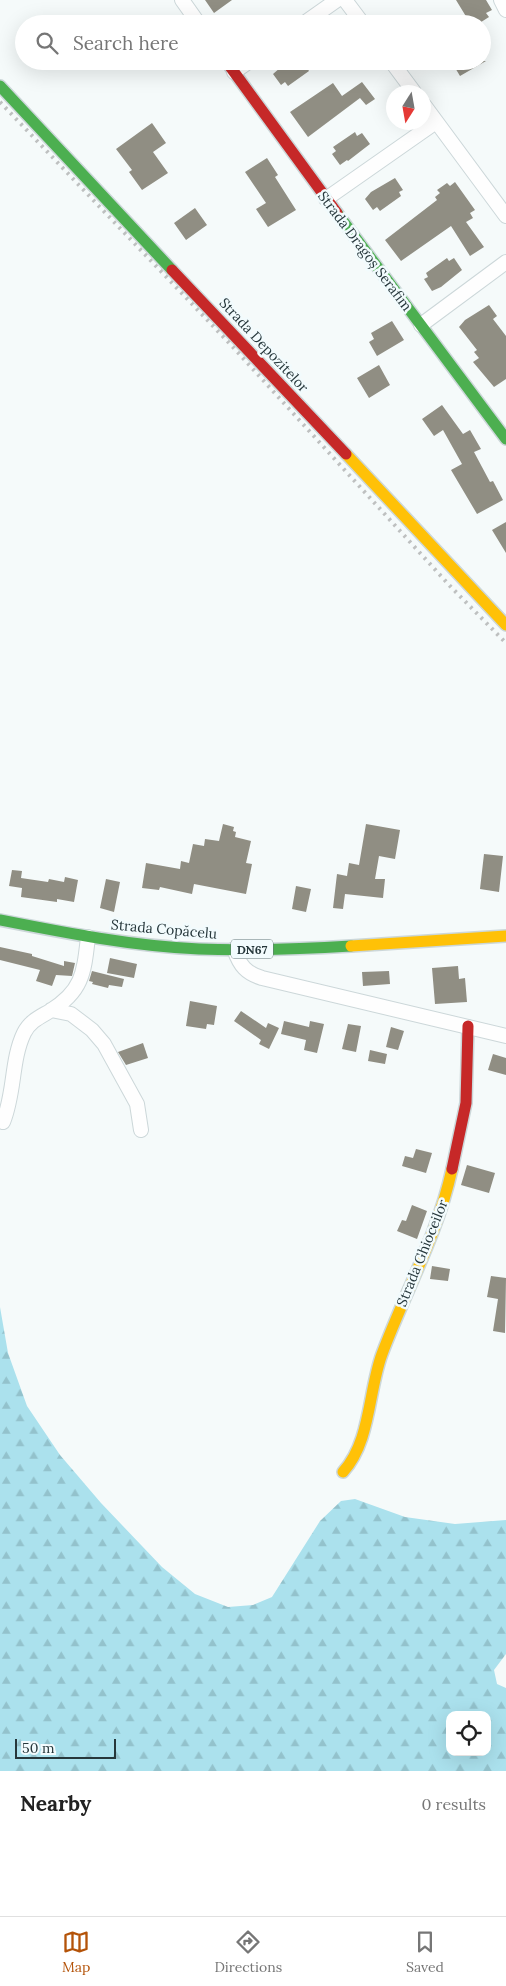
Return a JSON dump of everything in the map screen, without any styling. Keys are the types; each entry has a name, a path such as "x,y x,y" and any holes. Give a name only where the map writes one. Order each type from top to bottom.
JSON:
{"street":[{"path":"182,0 193,15"},
{"path":"316,15 337,0"},
{"path":"345,0 356,15"},
{"path":"501,0 506,10"},
{"name":"Strada Dragoș Serafim","path":"232,70 326,199 506,439"},
{"path":"398,70 409,85"},
{"name":"Strada Depozitelor","path":"0,86 506,625"},
{"path":"431,115 506,216"},
{"path":"326,199 436,122"},
{"path":"422,325 506,262"},
{"name":"Strada Copăcelu","path":"0,920 88,936 158,945 234,949 360,946 506,936"},
{"path":"86,1024 80,1010 80,983 88,936"},
{"path":"234,949 242,967 256,976 506,1036"},
{"path":"3,1122 11,1098 20,1043 25,1032 30,1023 74,992 80,983"},
{"path":"51,1010 71,1014 86,1024 104,1044 134,1097 141,1130"},
{"name":"Strada Ghioceilor","path":"343,1472 353,1462 358,1451 381,1356 431,1237 448,1186 466,1103 468,1026"}],"green space":[{"path":"0,1307 8,1353 27,1406 60,1455 101,1503 162,1567 195,1594 228,1607 253,1605 272,1597 320,1521 341,1501 355,1499 405,1517 455,1524 506,1520 506,1654 494,1670 497,1684 506,1688 506,1771 0,1771"}],"building":[{"path":"205,0 232,0 214,13"},
{"path":"456,0 486,0 492,10 486,13 488,15 465,15"},
{"path":"278,70 309,71 288,86 285,82 281,85 273,74"},
{"path":"456,70 470,70 460,76"},
{"path":"362,82 375,99 366,105 360,98 308,137 290,112 333,83 342,96"},
{"path":"152,123 166,143 153,152 168,173 142,190 129,172 132,170 116,149"},
{"path":"355,132 357,136 362,133 370,144 340,165 332,154 336,151 333,147"},
{"path":"267,158 278,175 275,177 296,210 268,227 256,209 266,203 245,172"},
{"path":"395,178 403,190 399,192 401,196 380,211 377,207 373,210 365,199 371,192"},
{"path":"455,182 475,210 470,213 473,218 466,222 484,247 470,256 451,226 401,261 385,240 437,200 435,197 440,193 437,190 447,183 450,186"},
{"path":"195,208 207,225 186,240 174,223"},
{"path":"447,258 449,261 454,258 462,270 441,287 432,291 424,279 428,277 426,273"},
{"path":"489,305 497,316 493,319 506,336 506,379 494,387 473,362 479,358 474,352 477,350 459,327 465,320"},
{"path":"392,321 404,340 377,356 369,342 374,339 371,333"},
{"path":"379,365 390,385 369,398 357,378"},
{"path":"442,405 463,434 470,430 481,449 474,452 490,482 493,481 503,500 477,514 451,470 462,464 443,430 434,436 422,419"},
{"path":"506,522 506,553 492,530"},
{"path":"223,824 234,827 235,837 251,841 246,863 252,864 246,894 194,884 192,894 160,887 159,890 142,888 146,863 180,869 181,861 189,863 193,844 204,846 205,839 219,841"},
{"path":"366,824 400,830 395,859 379,856 375,879 385,879 383,898 345,894 343,909 333,908 337,874 347,876 349,863 359,865"},
{"path":"484,854 503,856 499,892 480,889"},
{"path":"12,870 22,871 21,878 48,882 49,879 64,882 65,877 78,880 74,902 57,899 57,902 21,897 22,888 9,886"},
{"path":"106,879 120,882 114,912 100,908"},
{"path":"296,886 311,889 306,912 292,909"},
{"path":"0,947 32,954 32,956 64,966 64,961 75,963 72,976 56,975 52,986 36,981 40,970 0,960"},
{"path":"110,958 137,964 134,978 107,973"},
{"path":"458,966 459,979 465,978 467,1002 435,1004 432,968"},
{"path":"92,971 124,979 122,987 109,985 108,988 92,984 93,982 89,981"},
{"path":"389,971 390,984 363,986 362,972"},
{"path":"190,1001 217,1006 214,1025 207,1024 206,1029 186,1026"},
{"path":"241,1011 266,1028 268,1023 279,1028 269,1049 259,1044 261,1040 234,1021"},
{"path":"284,1021 309,1027 310,1021 324,1024 317,1053 304,1050 306,1040 281,1034"},
{"path":"348,1024 361,1026 356,1052 342,1049"},
{"path":"391,1027 404,1031 398,1050 386,1047"},
{"path":"143,1043 148,1058 126,1065 118,1052"},
{"path":"370,1050 387,1054 385,1064 368,1061"},
{"path":"493,1054 506,1058 506,1075 488,1070"},
{"path":"416,1149 432,1153 426,1173 402,1166 405,1156 413,1158"},
{"path":"467,1165 495,1173 489,1193 461,1185"},
{"path":"412,1205 427,1211 417,1239 397,1231 402,1220 406,1221"},
{"path":"432,1266 450,1269 448,1281 430,1279"},
{"path":"491,1276 506,1278 505,1333 493,1331 498,1299 487,1297"}],"railway":[{"path":"0,102 232,346 450,586 506,643"}],"traffic: fast":[{"path":"0,86 172,270"},
{"path":"337,213 506,439"},
{"path":"0,920 99,938 174,947 256,950 351,946"}],"traffic: slow":[{"path":"346,454 506,625"},
{"path":"351,946 506,936"},
{"path":"343,1472 359,1446 382,1354 430,1240 452,1169"}],"traffic: jam":[{"path":"233,70 337,213"},
{"path":"172,270 346,454"},
{"path":"452,1169 466,1103 468,1026"}]}
